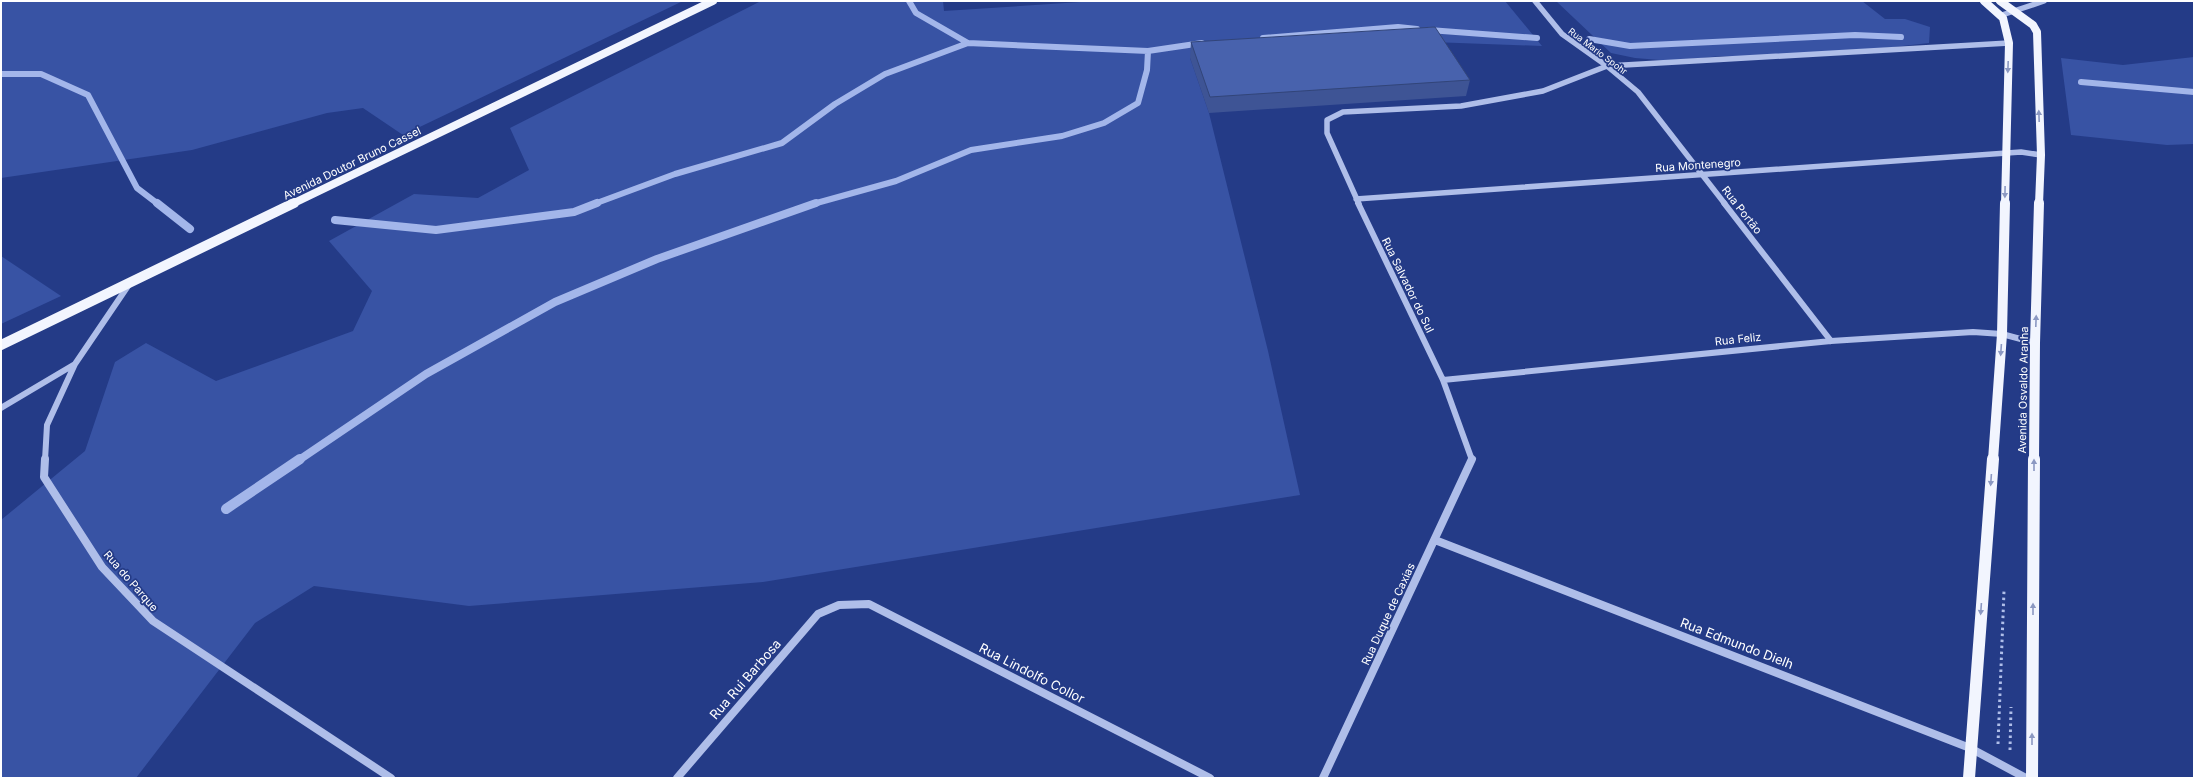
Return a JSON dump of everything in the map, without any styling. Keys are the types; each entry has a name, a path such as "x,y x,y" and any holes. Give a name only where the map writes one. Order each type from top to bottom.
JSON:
{"main road":[{"name":"Avenida Doutor Bruno Cassel","path":"1,345 713,1"},
{"path":"1984,1 2002,15"},
{"name":"Avenida Osvaldo Aranha","path":"2000,1 2033,25 2037,32 2041,155 2035,343 2032,778"},
{"name":"Avenida Osvaldo Aranha","path":"1969,778 1970,748 2002,334 2005,153 2009,43 2006,23 2002,15"}],"street":[{"name":"Rua Mario Spohr","path":"1535,1 1562,34 1607,66 1638,92"},
{"path":"2002,15 2016,12 2044,1"},
{"path":"1607,66 2009,43"},
{"name":"Rua Salvador do Sul","path":"1472,459 1443,380 1356,199 1327,133 1327,120 1344,112 1462,106 1543,91 1607,66"},
{"name":"Rua Portão","path":"1638,92 1830,341"},
{"name":"Rua Montenegro","path":"1356,199 2005,153 2021,152 2041,155"},
{"name":"Rua do Parque","path":"130,283 75,364 47,425 44,477 102,567 153,621 391,778"},
{"name":"Rua Feliz","path":"1443,380 1830,341 1973,332 2002,334 2035,343"},
{"path":"1,408 75,364"},
{"name":"Rua Duque de Caxias","path":"1323,778 1472,459"},
{"name":"Rua Edmundo Dielh","path":"1435,540 1970,748 2026,778"},
{"name":"Rua Lindolfo Collor","path":"839,606 869,604 1210,778"},
{"name":"Rua Rui Barbosa","path":"677,778 818,614 839,606"}],"shaded area":[{"path":"1,1 683,1 403,135 363,108 327,113 192,150 1,178"},
{"path":"761,1 943,1 944,11 1096,1 1505,1 1542,46 1432,42 1190,58 1209,113 1268,351 1300,495 763,582 469,606 314,586 255,623 136,778 1,778 1,520 85,451 115,362 146,343 216,381 353,331 372,291 329,241 414,194 478,198 529,170 510,128"},
{"path":"1556,1 1862,1 1885,19 1905,19 1930,27 1929,43 1804,57 1720,56 1672,61 1635,58 1611,53"},
{"path":"2194,57 2194,144 2167,145 2071,135 2061,58 2123,65"},
{"path":"1,256 61,296 1,324"}],"building":[{"path":"1435,27 1470,80 1210,97 1191,42"}],"waterway":[{"path":"909,1 916,13 968,43"},
{"path":"1263,38 1398,27 1417,29"},
{"path":"1429,30 1537,38"},
{"path":"1589,39 1630,46 1855,35 1901,37"},
{"path":"594,204 675,174 782,143 835,104 885,74 968,43"},
{"path":"968,43 1148,51"},
{"path":"1148,51 1202,43"},
{"path":"814,204 896,181 971,150 1062,136 1104,123 1138,103 1147,70 1148,51"},
{"path":"1,74 41,74 88,95 137,188 158,204"},
{"path":"2081,82 2194,92"},
{"path":"157,203 190,229"},
{"path":"335,220 436,230 574,212 597,203"},
{"path":"299,460 426,374 555,302 657,259 814,204"},
{"path":"226,509 300,459"}]}
